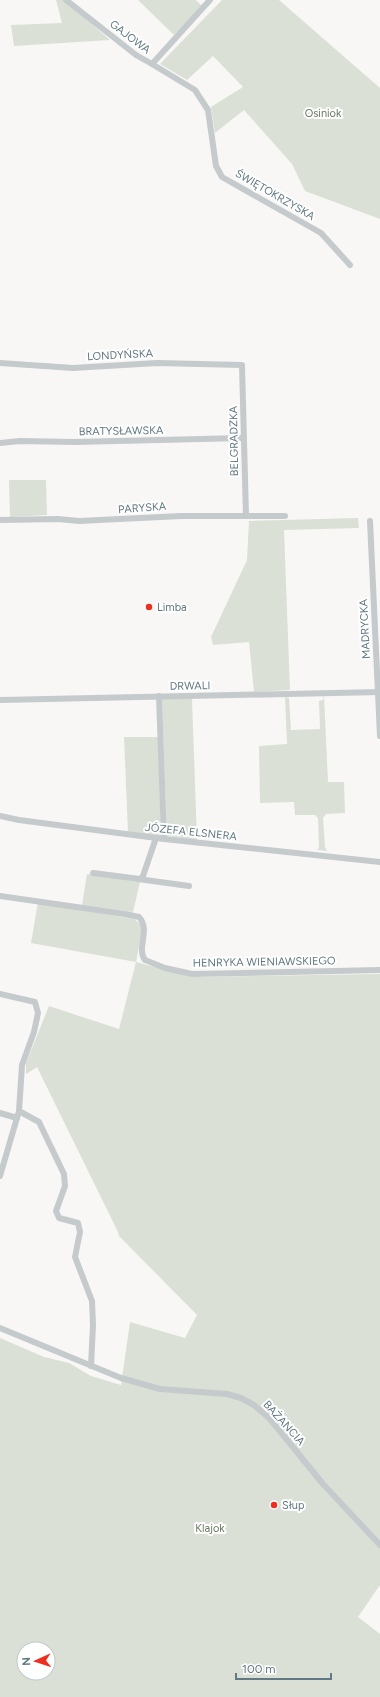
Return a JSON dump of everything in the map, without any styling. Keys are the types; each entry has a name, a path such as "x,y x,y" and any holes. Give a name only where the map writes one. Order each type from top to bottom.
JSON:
{"street":[{"name":"GAJOWA","path":"66,0 136,55 152,64 210,0"},
{"name":"ŚWIĘTOKRZYSKA","path":"152,64 195,90 208,110 216,166 222,177 321,233 350,265"},
{"name":"LONDYŃSKA","path":"0,363 73,368 157,363 242,365"},
{"name":"BELGRADZKA","path":"242,365 246,516"},
{"name":"BRATYSŁAWSKA","path":"0,443 20,441 75,442 243,438"},
{"name":"PARYSKA","path":"0,520 52,519 79,521 181,516 285,516"},
{"name":"MADRYCKA","path":"370,522 380,736"},
{"name":"DRWALI","path":"0,700 379,692"},
{"path":"159,696 164,839"},
{"name":"JÓZEFA ELSNERA","path":"0,816 19,820 164,839 380,862"},
{"path":"138,879 143,876 156,838"},
{"path":"93,873 189,886"},
{"name":"HENRYKA WIENIAWSKIEGO","path":"0,896 140,917 145,927 142,952 146,960 165,968 192,974 380,970"},
{"path":"0,994 35,1002 37,1017 22,1065 19,1111 0,1176"},
{"path":"19,1111 39,1122 64,1174 65,1186 56,1211 59,1218 78,1223 80,1232 75,1257 92,1301 93,1325 91,1366"},
{"path":"0,1113 17,1118"},
{"name":"BAŻANCIA","path":"0,1328 121,1378 160,1389 228,1394 241,1398 254,1405 270,1419 323,1484 380,1545"}],"green space":[{"path":"56,0 64,0 110,40 14,46 11,25 62,23"},
{"path":"138,0 196,0 202,6 174,35"},
{"name":"Osiniok","path":"222,0 279,0 380,88 380,219 305,191 292,164 244,110 215,133 211,107 243,87 213,56 187,80 160,64"},
{"path":"9,480 46,480 47,515 10,517"},
{"path":"358,518 359,528 284,530 290,690 254,692 249,642 213,645 211,637 247,560 249,521"},
{"path":"324,695 328,782 344,782 345,813 326,814 323,818 325,847 327,851 317,850 319,848 318,818 315,815 295,815 294,802 260,803 259,746 287,744 285,697 289,698 291,730 320,729 319,701 323,700"},
{"path":"162,699 192,699 197,840 167,836"},
{"path":"124,737 158,737 161,836 128,832"},
{"path":"87,874 140,882 133,912 82,905"},
{"path":"38,902 134,919 143,926 136,962 31,943"},
{"name":"Klajok","path":"136,962 192,977 380,974 380,1585 358,1617 380,1634 380,1697 0,1697 0,1338 44,1357 69,1363 91,1376 121,1385 130,1322 185,1338 197,1315 119,1236 37,1067 26,1074 26,1063 49,1006 119,1029"}],"place":[{"name":"Limba","path":"149,607"},
{"name":"Słup","path":"274,1505"}]}
